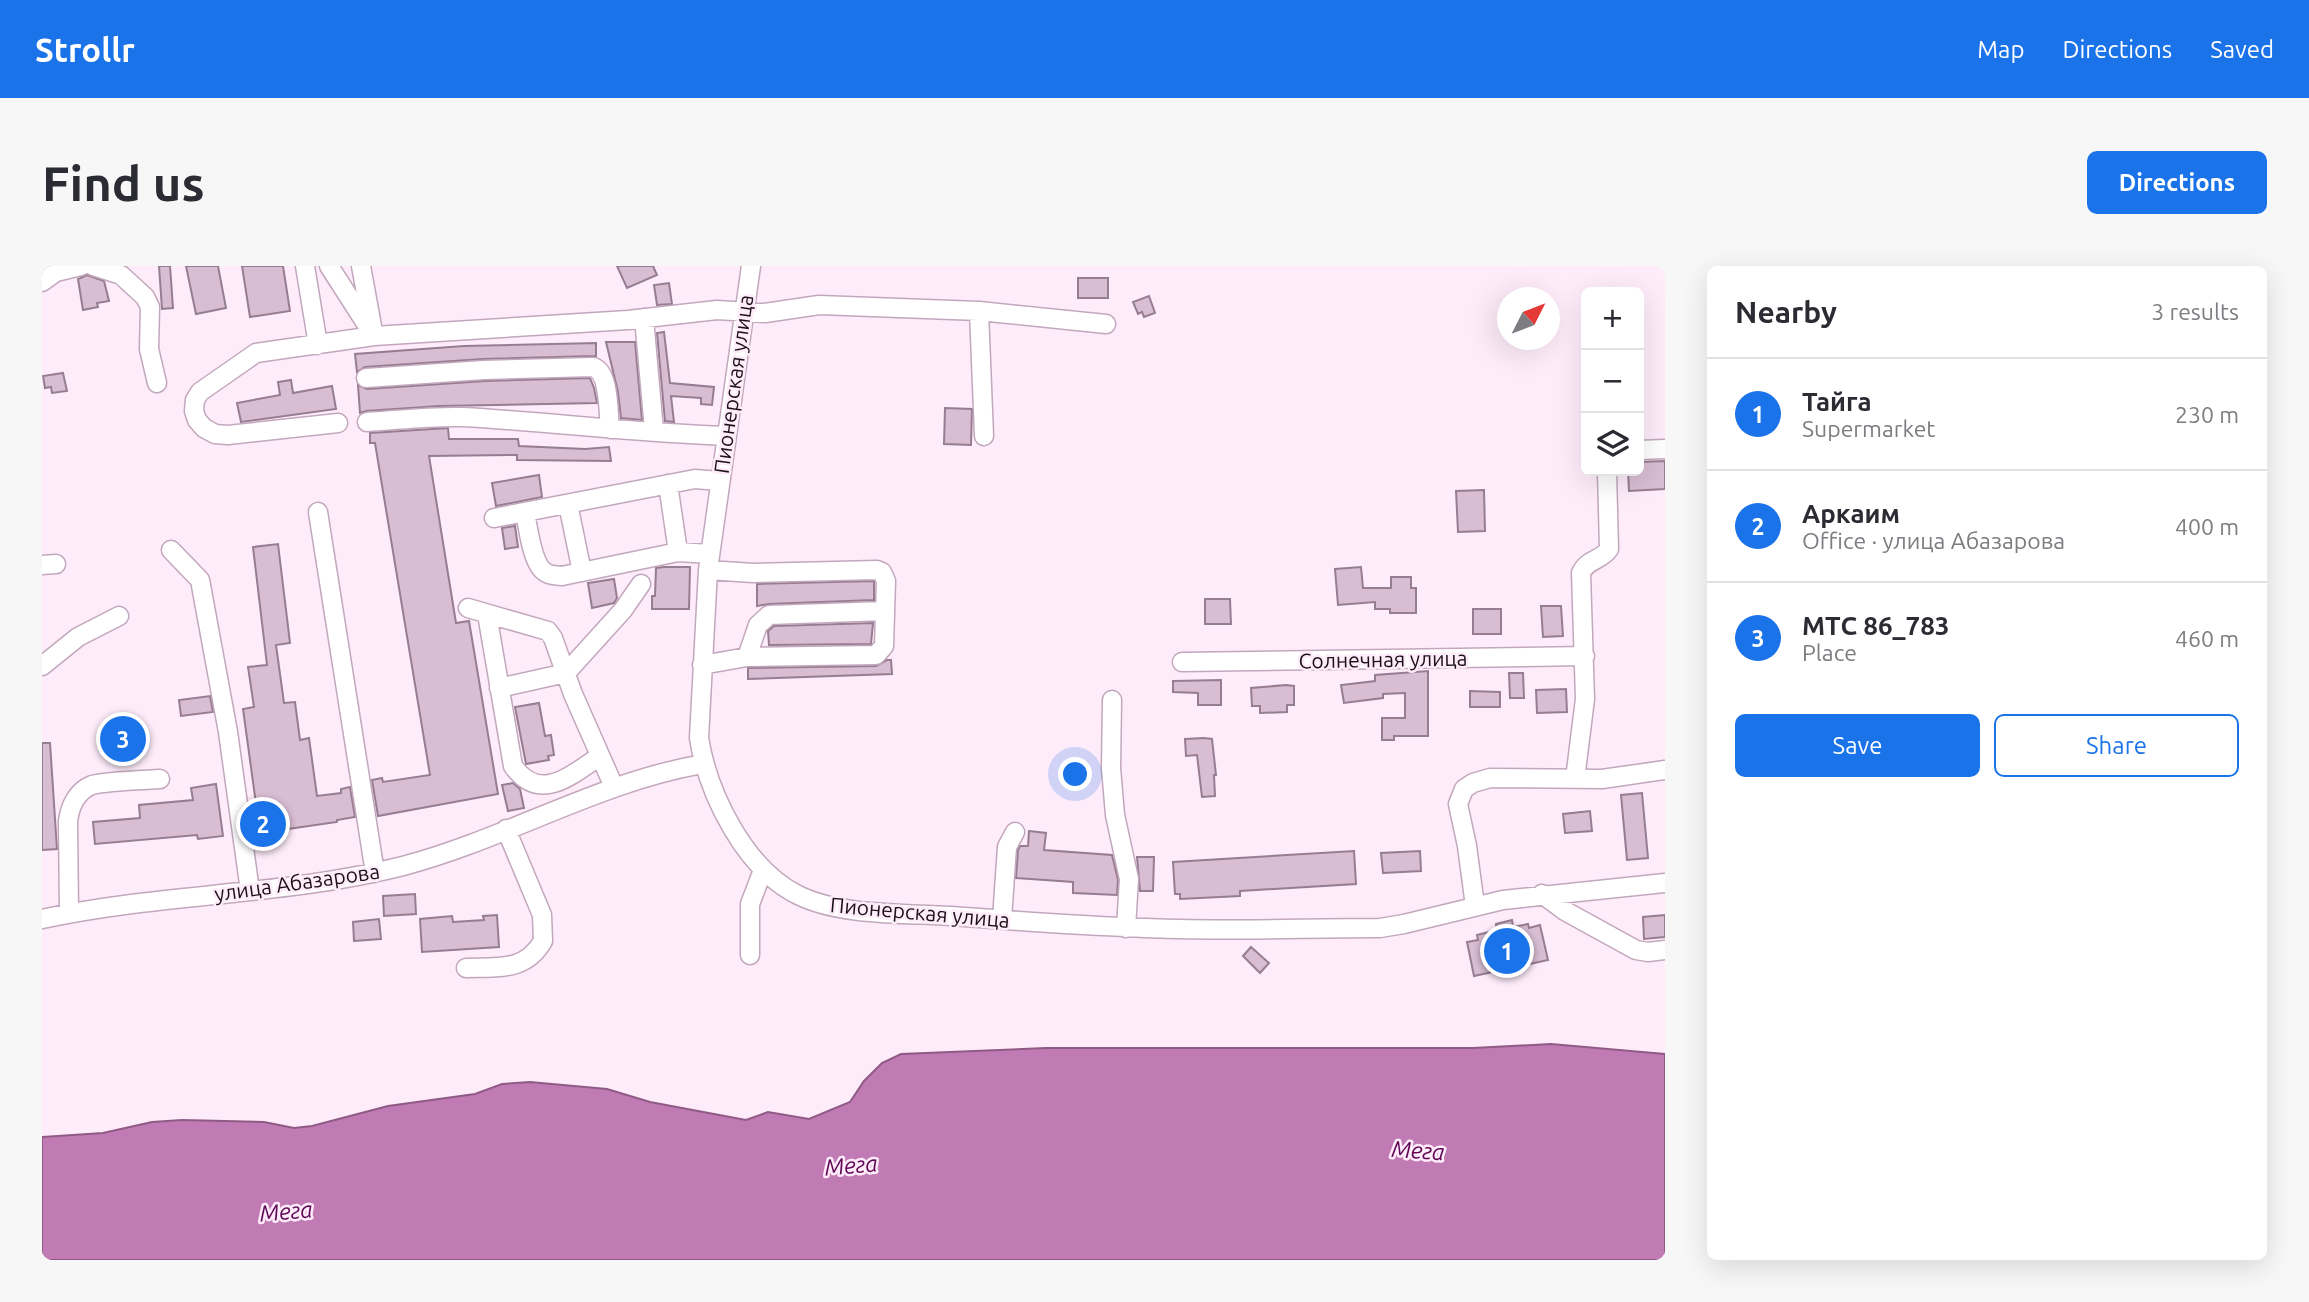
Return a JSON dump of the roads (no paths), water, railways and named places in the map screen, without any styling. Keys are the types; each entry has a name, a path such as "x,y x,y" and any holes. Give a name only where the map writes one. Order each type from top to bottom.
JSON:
{"street":[{"path":"42,282 56,271 81,266"},
{"path":"93,266 121,275 145,297 150,307 149,349 157,383"},
{"path":"305,266 317,345"},
{"path":"329,266 374,336"},
{"path":"361,266 374,336"},
{"name":"Пионерская улица","path":"751,266 709,562 699,738 712,786 739,839 763,870 787,889 819,904 863,910 1126,928 1380,928 1542,894 1665,883"},
{"path":"338,423 229,435 204,428 194,411 200,392 256,353 374,336 644,318 717,310 765,313 819,305 979,311 1106,324"},
{"path":"979,311 984,436"},
{"path":"644,318 654,430"},
{"path":"366,378 484,370 598,368 604,377 610,429"},
{"path":"367,422 461,417 654,430 666,434 726,436"},
{"path":"1644,450 1665,449"},
{"path":"1575,779 1586,699 1581,573 1588,562 1600,558 1609,549 1607,476"},
{"path":"494,518 695,479 719,481"},
{"path":"668,484 678,552"},
{"path":"568,504 582,572"},
{"path":"318,512 375,873"},
{"path":"525,512 537,563 542,571 562,576 678,552 753,573 877,570 885,576 884,646 876,655 747,657 702,665"},
{"path":"171,550 200,580 228,732 250,891"},
{"path":"499,688 566,673 623,610 641,584"},
{"path":"468,608 548,631 614,787"},
{"path":"747,657 758,625 769,615 885,611"},
{"path":"487,614 513,766 532,785 545,785 569,776 600,755"},
{"path":"42,666 78,637 119,616"},
{"name":"Солнечная улица","path":"1182,662 1585,656"},
{"path":"1112,700 1111,768 1115,815 1129,879 1126,928"},
{"name":"улица Абазарова","path":"42,919 127,903 321,884 375,873 417,862 652,774 704,764"},
{"path":"1475,906 1458,804 1464,789 1490,778 1602,779 1665,770"},
{"path":"69,913 68,821 69,808 75,799 91,786 160,779"},
{"path":"466,968 516,966 542,944 542,915 506,829"},
{"path":"1002,919 1007,847 1015,832"},
{"path":"750,955 750,904 763,870"},
{"path":"1542,894 1565,911 1636,950 1665,950"}],"water":[{"name":"Мега","path":"1551,1044 1665,1054 1665,1260 42,1260 42,1137 103,1133 152,1122 182,1120 264,1122 294,1128 312,1126 388,1106 475,1094 502,1084 530,1082 607,1089 650,1102 746,1120 768,1112 809,1119 850,1102 864,1081 882,1063 901,1054 1046,1048 1473,1048"}],"place":[{"name":"МТС 86_783","path":"123,739"},
{"name":"Аркаим","path":"263,824"},
{"name":"Тайга","path":"1507,951"}]}
